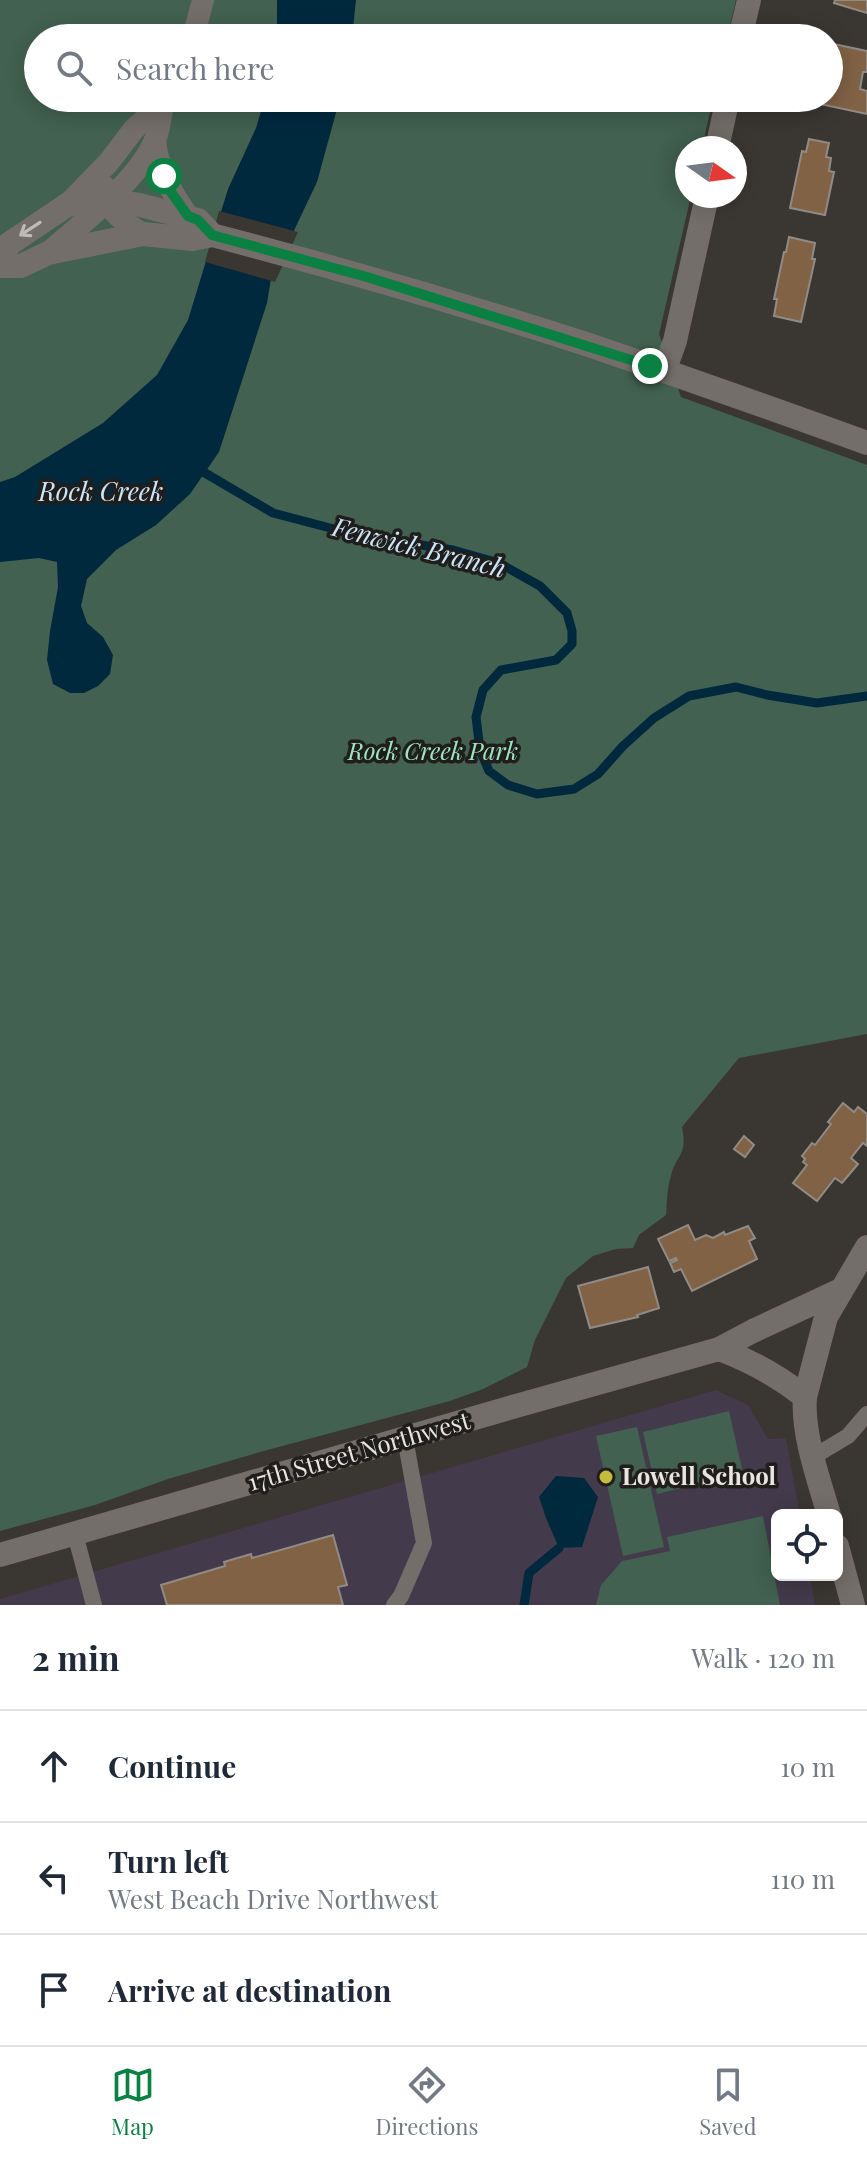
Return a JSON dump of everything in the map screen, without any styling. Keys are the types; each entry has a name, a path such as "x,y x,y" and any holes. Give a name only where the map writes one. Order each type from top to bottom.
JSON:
{"street":[{"path":"197,24 203,0"},
{"path":"743,24 749,0"},
{"path":"0,260 9,244 67,205 152,112"},
{"path":"48,253 139,167 155,140 162,112"},
{"path":"720,136 725,112"},
{"path":"155,140 157,158 164,176 188,216"},
{"path":"109,162 105,181 107,200 114,215 143,234"},
{"path":"67,205 107,200 140,205 198,220 212,235"},
{"path":"664,371 675,341 704,208"},
{"path":"0,266 21,266 48,253 143,234 193,239 212,235 470,308 664,371 867,443"},
{"path":"827,1509 813,1457 804,1410 805,1397 826,1317 867,1247"},
{"name":"17th Street Northwest","path":"0,1555 719,1349 841,1290"},
{"path":"719,1349 774,1374 805,1397"},
{"path":"843,1568 853,1605"}],"lane":[{"path":"813,1457 848,1436 867,1414"},
{"path":"394,1605 424,1543 405,1438"},
{"path":"75,1534 94,1605"}],"shaded area":[{"name":"Lowell School","path":"716,1390 748,1405 768,1439 786,1438 799,1509 771,1509 771,1581 811,1581 815,1605 0,1605 0,1599"}],"green space":[{"name":"Rock Creek Park","path":"0,0 736,0 730,24 24,24 24,112 710,112 705,136 675,136 675,208 688,208 659,334 681,397 867,465 867,1034 739,1058 682,1127 684,1144 673,1169 666,1215 639,1235 633,1248 593,1256 566,1278 535,1340 527,1367 450,1401 260,1452 168,1479 95,1505 0,1531"},
{"path":"729,1411 743,1473 657,1494 643,1432"},
{"path":"637,1427 664,1547 623,1556 596,1436"},
{"path":"763,1516 771,1558 771,1581 775,1581 780,1605 596,1605 601,1585 622,1561 670,1551 667,1537"}],"water":[{"path":"277,0 356,0 353,24 277,24"},
{"name":"Rock Creek","path":"261,112 336,112 317,182 271,279 267,303 219,452 190,494 156,525 116,550 87,579 81,606 87,623 103,637 113,655 110,674 98,686 84,693 70,693 53,684 47,660 58,587 57,562 39,558 0,562 0,482 15,477 103,423 157,375 188,320 228,189"},
{"path":"556,1476 584,1478 598,1497 582,1547 559,1548 546,1518 539,1497"}],"pier":[{"path":"219,211 298,232 275,282 205,262"}],"building":[{"path":"835,0 867,0 867,13 834,3"},
{"path":"843,46 867,51 867,72 863,72 860,89 867,91 867,114 843,109"},
{"path":"809,139 829,143 826,157 831,158 829,171 834,172 825,215 790,208 802,151 806,152"},
{"path":"789,237 815,243 812,259 815,259 801,322 774,316 777,299 774,299"},
{"path":"843,1103 854,1112 858,1107 867,1114 867,1146 863,1143 851,1158 858,1164 842,1183 835,1178 817,1201 793,1183 807,1165 802,1156 812,1143 815,1145"},
{"path":"744,1136 754,1145 745,1157 734,1149"},
{"path":"688,1225 695,1240 706,1235 713,1238 724,1232 725,1235 748,1226 755,1238 749,1241 757,1259 692,1291 681,1269 674,1272 670,1263 676,1258 669,1261 658,1239"},
{"path":"648,1267 659,1308 638,1317 590,1328 578,1286"},
{"path":"333,1535 347,1585 338,1587 343,1605 167,1605 161,1585 225,1566 224,1562 251,1554 252,1558"}],"waterway":[{"name":"Fenwick Branch","path":"197,466 273,513 357,535 453,550 499,563 540,586 567,613 572,644 556,660 501,670 483,690 476,717 480,750 489,771 508,785 537,794 574,789 598,774 654,718 689,696 736,687 817,703 867,696"},
{"path":"524,1605 529,1573 559,1548"}],"place":[{"name":"Lowell School","path":"606,1477"}],"route":[{"path":"164,176 188,216 198,220 212,235 367,277 650,366"}]}
